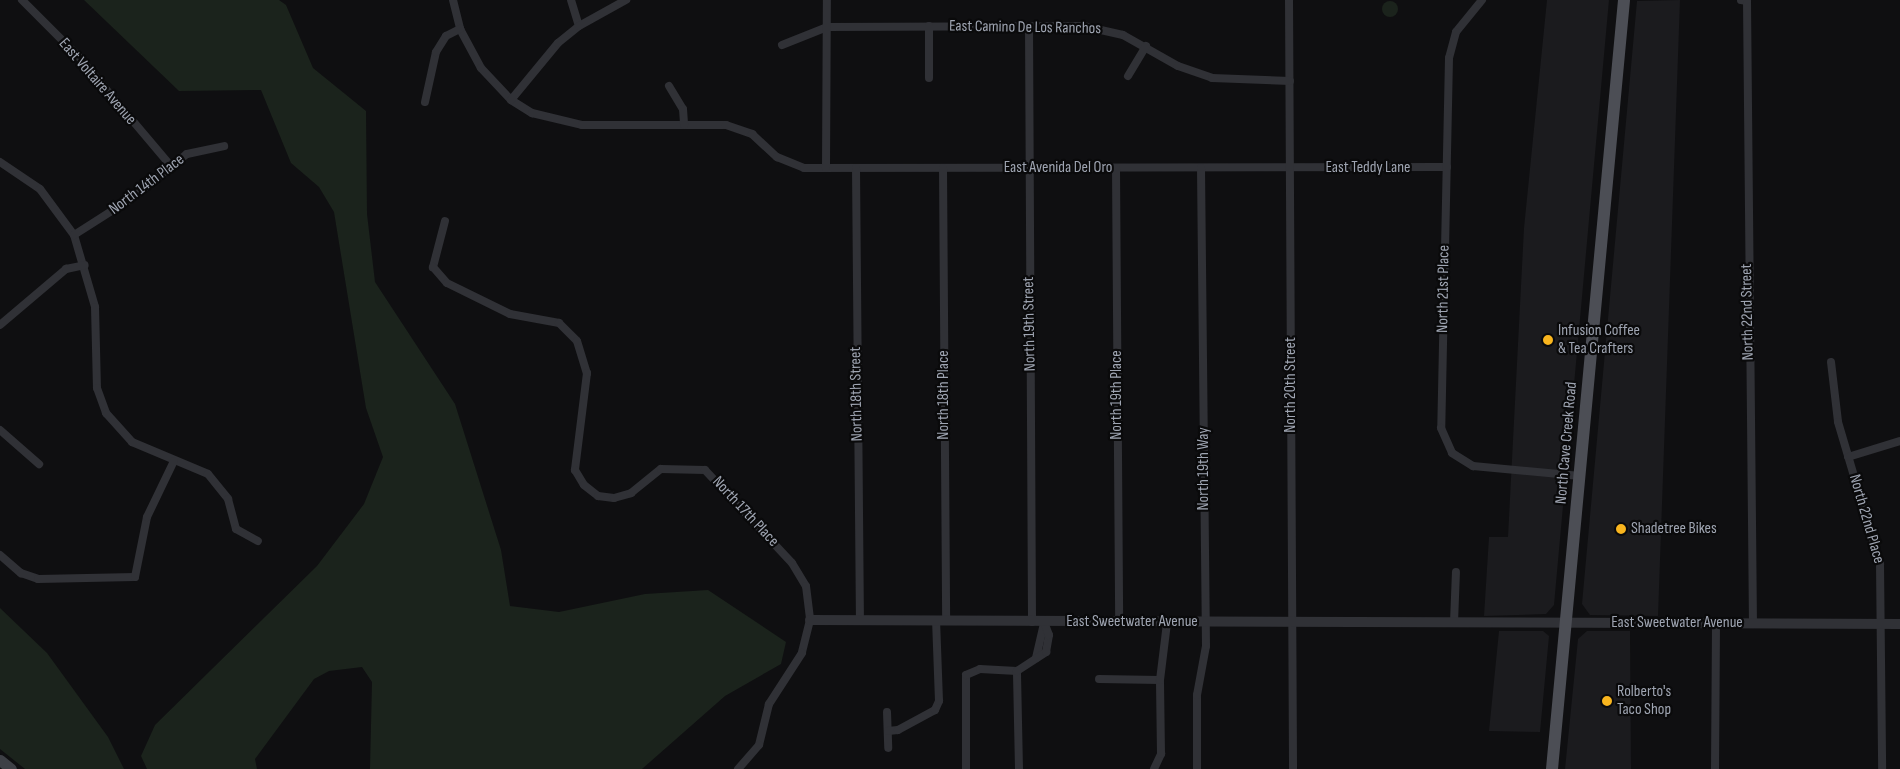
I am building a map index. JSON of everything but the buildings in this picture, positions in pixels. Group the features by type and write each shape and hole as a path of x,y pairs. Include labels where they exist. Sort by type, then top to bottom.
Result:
{"main road":[{"name":"North Cave Creek Road","path":"1552,769 1581,476 1624,0"},
{"path":"0,760 11,769"}],"street":[{"name":"East Voltaire Avenue","path":"22,0 78,56 170,165"},
{"path":"453,0 460,29 481,68 511,100 548,54 579,26 626,0"},
{"path":"571,0 579,26"},
{"path":"826,168 827,0"},
{"name":"North 20th Street","path":"1289,0 1293,769"},
{"name":"North 21st Place","path":"1482,0 1464,20 1451,50 1441,415 1444,441 1462,462 1473,466 1581,476"},
{"name":"North 22nd Street","path":"1744,1 1753,623"},
{"path":"929,26 929,78"},
{"name":"East Camino De Los Ranchos","path":"782,45 827,27 1029,26 1105,29 1146,46 1178,66 1212,78 1290,81"},
{"name":"North 19th Street","path":"1029,26 1032,622"},
{"path":"425,102 436,52 446,36 460,29"},
{"path":"1128,76 1146,46"},
{"path":"669,86 683,109 684,125"},
{"name":"East Avenida Del Oro","path":"511,100 563,123 684,125 740,129 788,164 826,168 1290,168"},
{"name":"North 14th Place","path":"74,235 132,198 170,165 205,146 224,146"},
{"path":"1,166 40,189 74,235 85,264 95,308 100,402 128,438 174,461 208,474 228,499 236,529 258,540"},
{"name":"East Teddy Lane","path":"1290,168 1447,167"},
{"name":"North 18th Street","path":"856,168 860,621"},
{"name":"North 18th Place","path":"888,731 898,730 935,710 939,701 941,621 942,168"},
{"name":"North 19th Place","path":"1116,168 1119,622"},
{"name":"North 19th Way","path":"1197,769 1196,695 1204,664 1206,623 1201,168"},
{"name":"North 17th Place","path":"445,221 433,267 447,283 510,314 559,324 577,341 587,373 575,470 584,486 598,496 614,498 631,493 661,469 705,470 719,480 792,563 806,586 810,620 802,653 769,704 758,745 738,769"},
{"path":"0,325 66,269 85,264"},
{"name":"North 22nd Place","path":"1831,362 1838,422 1878,553 1882,624 1882,769"},
{"path":"0,430 39,464"},
{"path":"1848,457 1900,441"},
{"path":"0,555 21,573 38,579 135,578 147,518 174,461"},
{"path":"1454,623 1456,572"},
{"name":"East Sweetwater Avenue","path":"810,620 1167,623 1900,624"},
{"path":"966,769 966,675 980,669 1018,671 1036,658 1048,646 1044,622"},
{"path":"1154,769 1161,754 1160,680 1167,623"},
{"path":"1715,769 1716,623"},
{"path":"1018,671 1020,769"},
{"path":"1099,679 1160,680"},
{"path":"887,712 888,748"}],"shaded area":[{"path":"84,0 279,0 286,5 313,68 366,111 367,214 375,282 455,404 501,550 510,606 559,612 645,594 708,590 786,642 781,664 725,696 642,769 370,769 372,682 362,667 329,671 314,679 255,759 257,769 147,769 141,756 155,725 317,566 364,504 383,457 366,408 334,212 319,187 291,163 261,90 179,91"},
{"path":"1547,0 1609,0 1554,605 1546,614 1484,616 1489,537 1508,537 1524,228"},
{"path":"1680,0 1658,616 1590,615 1582,604 1637,1"},
{"path":"1387,1 1393,1 1398,6 1396,15 1387,17 1382,12 1382,6"},
{"path":"0,608 47,653 108,737 124,769 25,769 0,749"},
{"path":"1499,631 1543,631 1549,636 1540,732 1489,731"},
{"path":"1587,631 1630,631 1631,769 1565,769 1578,639"}],"place":[{"name":"Infusion Coffee & Tea Crafters","path":"1548,340"},
{"name":"Shadetree Bikes","path":"1621,529"},
{"name":"Rolberto's Taco Shop","path":"1607,701"}]}
